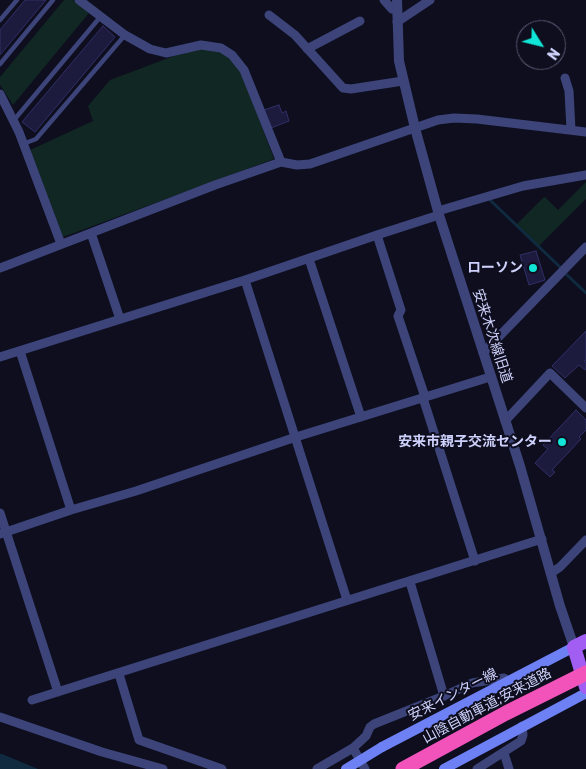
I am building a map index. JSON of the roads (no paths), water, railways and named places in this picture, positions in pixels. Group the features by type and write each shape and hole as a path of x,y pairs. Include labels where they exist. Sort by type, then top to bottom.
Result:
{"highway":[{"name":"山陰自動車道;安来道路","path":"403,769 506,712 586,672"},
{"name":"山陰自動車道;安来道路","path":"415,769 586,679"}],"main road":[{"name":"安来インター線","path":"346,769 382,747 580,644"},
{"path":"580,644 586,687"},
{"path":"444,769 586,692"}],"street":[{"path":"79,0 125,35 150,49 166,53 201,45 221,48 232,55 244,70 281,162"},
{"path":"384,0 392,10 397,5"},
{"path":"397,22 430,0"},
{"name":"安来木次線旧道","path":"397,5 399,62 439,213 542,539 551,573 580,644"},
{"path":"268,15 295,35 343,88 351,90 403,81"},
{"path":"307,49 360,21"},
{"path":"564,78 569,91 571,130"},
{"path":"0,94 14,120 61,244"},
{"path":"0,268 281,162 297,165 310,164 438,120 454,118 484,120 586,132"},
{"path":"0,357 245,280 523,186 586,175"},
{"path":"92,233 120,319"},
{"path":"377,235 401,310 398,316 475,560"},
{"path":"483,353 586,247"},
{"path":"309,258 361,418"},
{"path":"245,280 347,600"},
{"path":"20,351 71,510"},
{"path":"505,421 550,374 586,408"},
{"path":"3,533 490,376"},
{"path":"0,513 3,533 58,692"},
{"path":"32,700 542,539"},
{"path":"551,573 560,567 586,540"},
{"path":"410,582 444,696"},
{"path":"119,674 139,740 222,769"},
{"path":"317,769 353,748 366,736 370,727 374,724 472,683 504,678 509,682"},
{"path":"0,717 102,752 163,769"},
{"path":"477,769 521,741 523,735 522,726"},
{"path":"353,748 365,769"},
{"path":"504,753 509,769"}],"lane":[{"path":"0,20 17,0"},
{"path":"0,64 53,0"},
{"path":"14,120 101,16"},
{"path":"23,144 36,139 125,35"}],"water":[{"path":"0,754 2,754 38,769 0,769"}],"waterway":[{"path":"490,200 560,267"},
{"path":"567,275 586,293"}],"place":[{"name":"ローソン","path":"533,268"},
{"name":"安来市親子交流センター","path":"562,442"}]}
